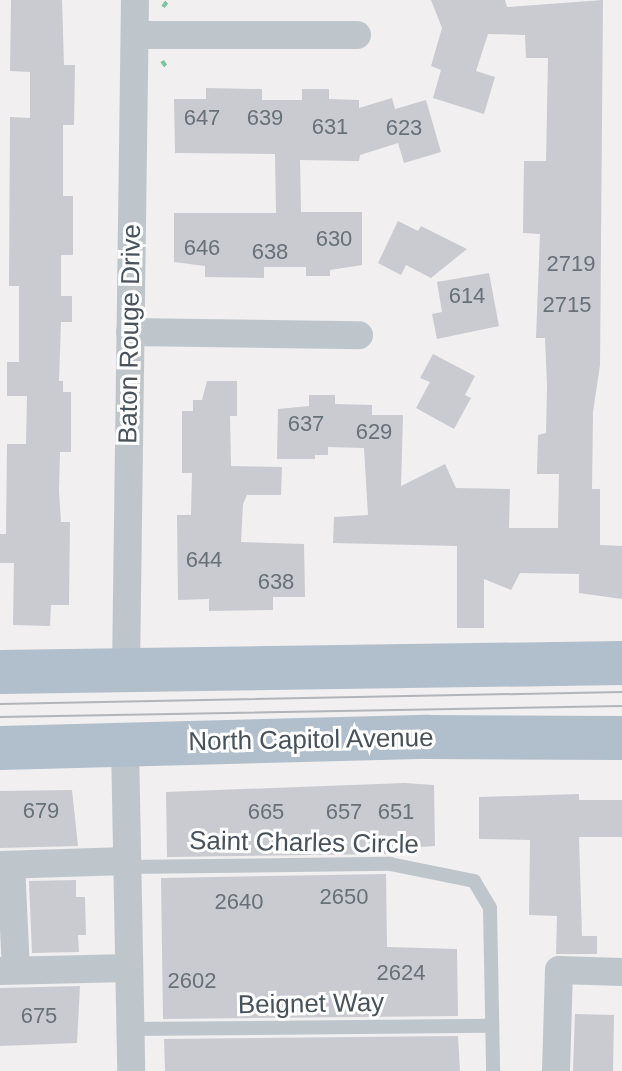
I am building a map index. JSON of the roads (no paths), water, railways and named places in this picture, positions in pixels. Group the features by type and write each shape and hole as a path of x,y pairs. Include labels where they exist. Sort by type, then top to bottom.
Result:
{"main road":[{"path":"0,672 622,663"},
{"name":"North Capitol Avenue","path":"0,748 622,738"}],"street":[{"name":"Baton Rouge Drive","path":"126,669 135,0"},
{"path":"135,35 357,35"},
{"path":"130,332 359,335"},
{"path":"125,745 131,1071"},
{"path":"127,864 6,865 8,971 129,968"},
{"path":"556,1071 559,970 622,972"}],"lane":[{"name":"Saint Charles Circle","path":"127,864 390,864 459,874 474,881 490,908 493,1071"},
{"name":"Beignet Way","path":"130,1029 492,1026"}],"tram line":[{"path":"0,704 622,692"},
{"path":"0,717 622,706"}]}
